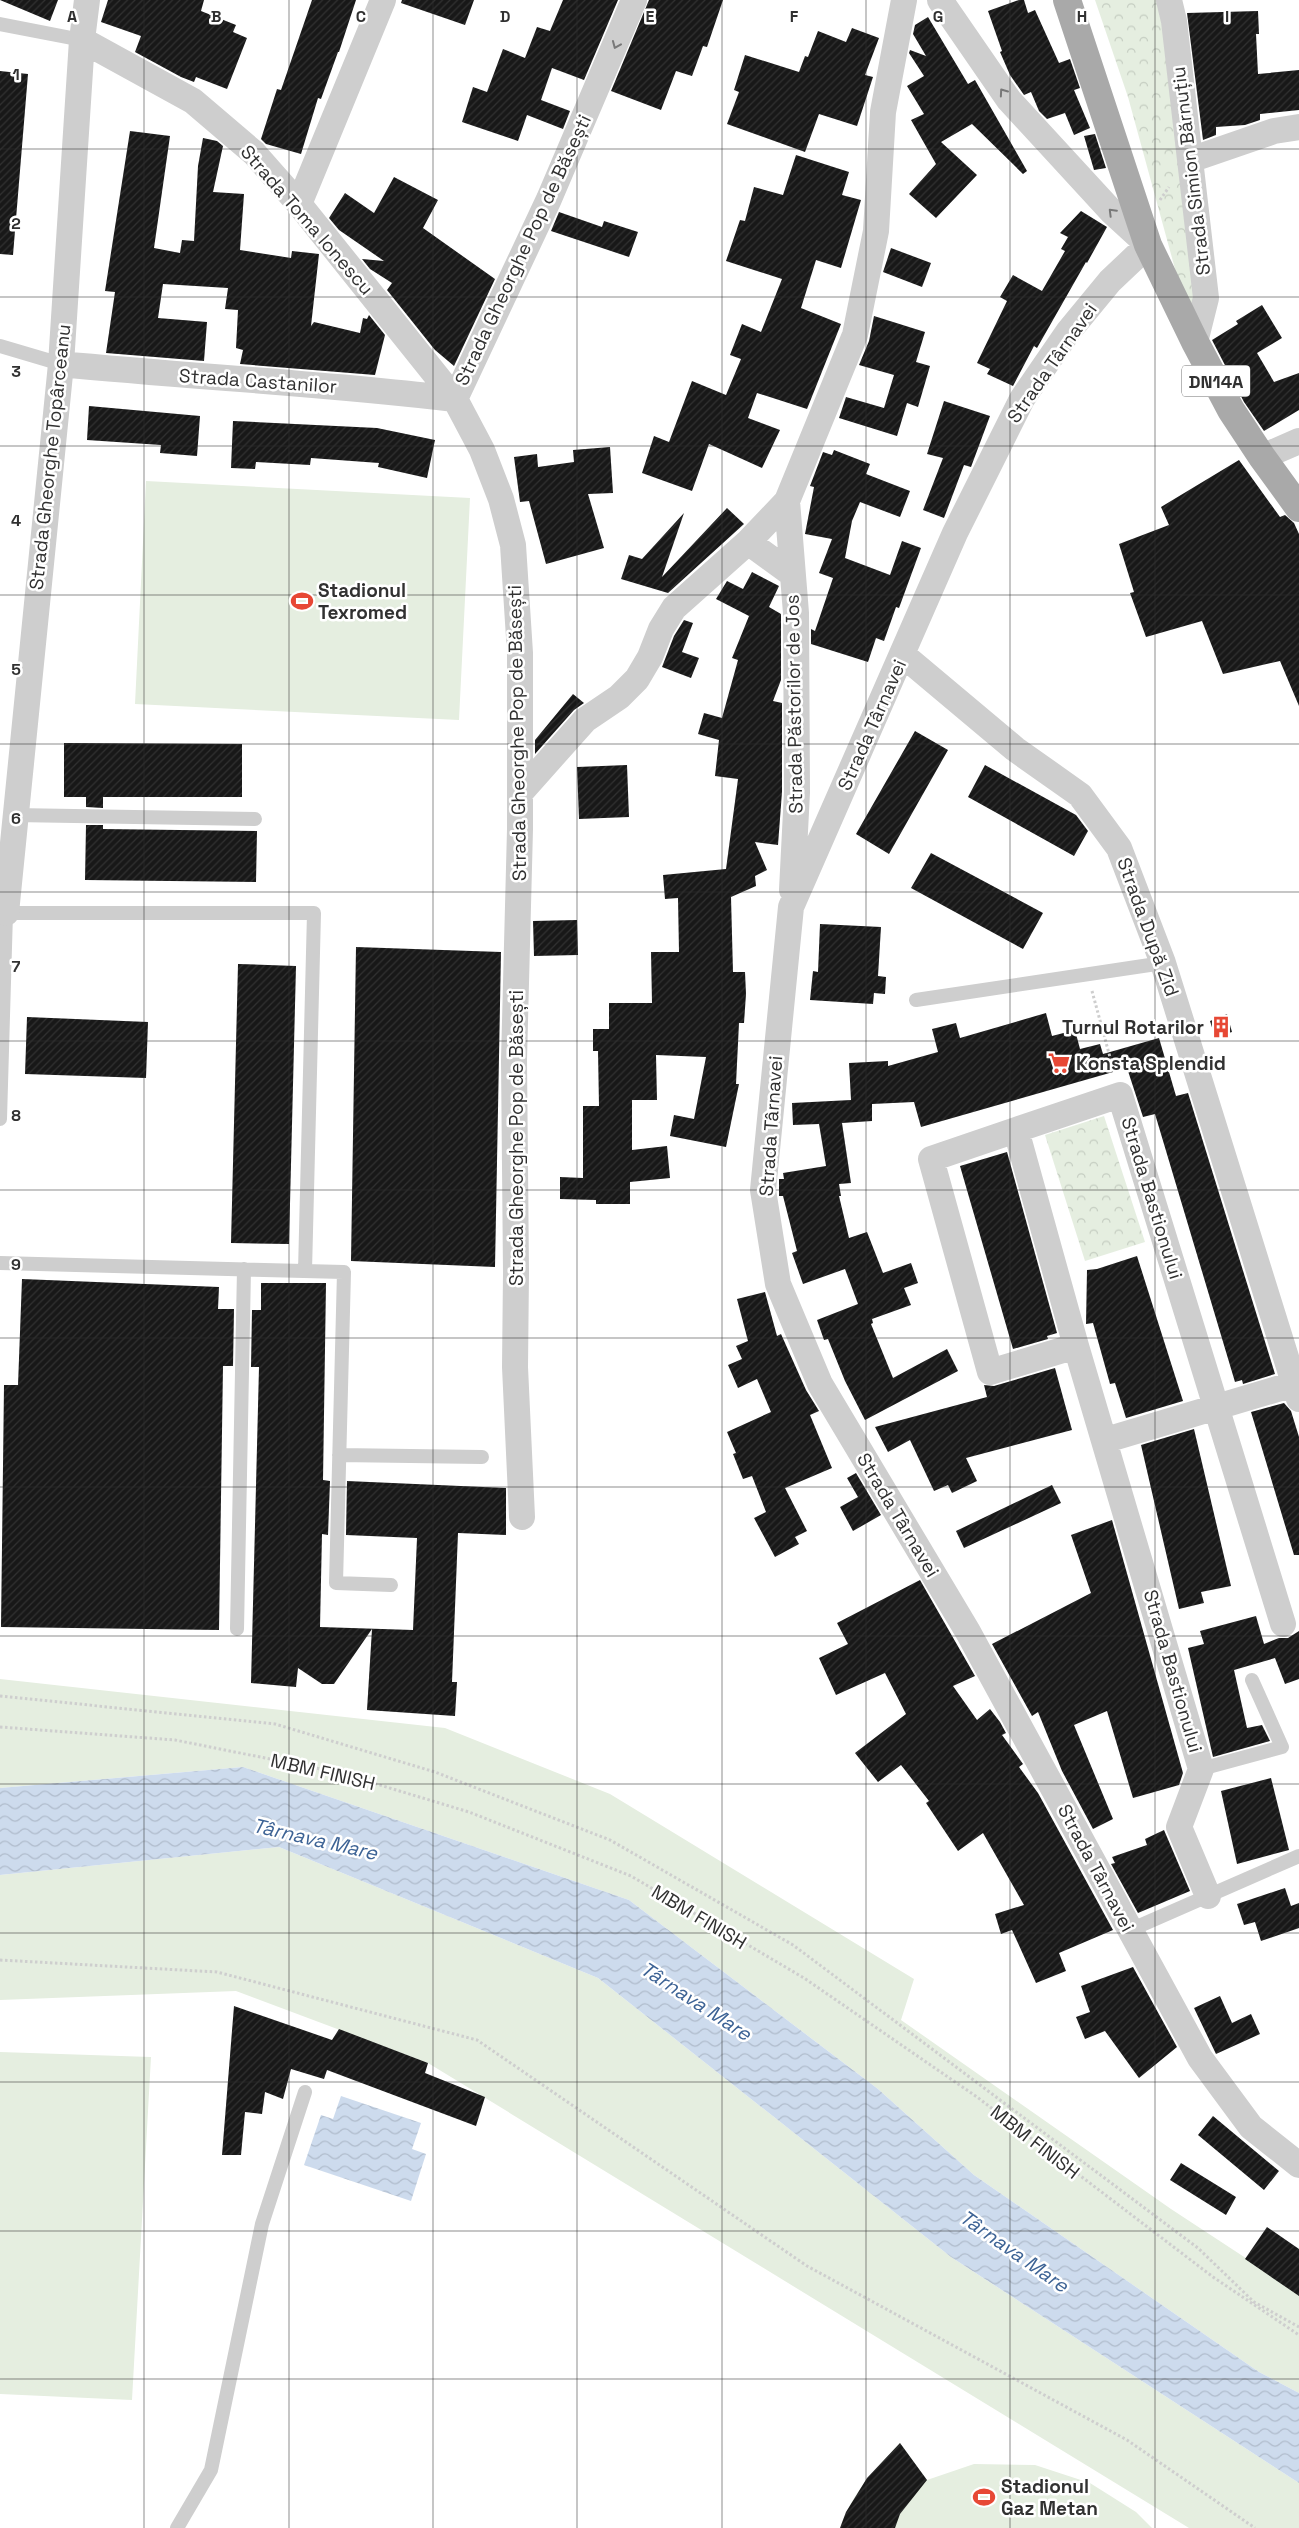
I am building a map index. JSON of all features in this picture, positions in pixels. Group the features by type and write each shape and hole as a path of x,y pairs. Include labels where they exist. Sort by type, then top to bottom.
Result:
{"main road":[{"name":"DN14A","path":"1067,0 1144,235 1195,342 1231,410 1299,508"}],"street":[{"name":"Strada Gheorghe Topârceanu","path":"3,913 61,364 82,40 87,0"},
{"path":"298,204 383,0"},
{"name":"Strada Gheorghe Pop de Băsești","path":"522,1517 515,1367 514,1060 520,793 520,653 513,545 501,499 482,450 455,400 549,199 634,0"},
{"name":"Strada Păstorilor de Jos","path":"520,793 585,720 619,697 637,679 650,657 661,629 674,608 748,542 787,501 855,335 876,231 883,112 904,0"},
{"path":"940,0 1009,100 1112,212 1144,235"},
{"name":"Strada Simion Bărnuțiu","path":"1169,0 1206,298 1195,342"},
{"name":"Strada Toma Ionescu","path":"82,40 193,101 254,154 298,204 455,400"},
{"path":"1190,160 1274,131 1299,127"},
{"name":"Strada Târnavei","path":"1144,235 1080,318 1022,398 956,533 791,907 763,1190 778,1284 820,1384 968,1632 1200,2058 1251,2127 1299,2165"},
{"name":"Strada Castanilor","path":"61,364 377,390 455,400"},
{"path":"1262,457 1299,441"},
{"name":"Strada Păstorilor de Jos","path":"787,501 796,614 797,792 791,907"},
{"path":"748,542 792,574"},
{"name":"Strada După Zid","path":"903,654 1015,749 1080,796 1119,848 1163,963 1297,1391"},
{"name":"Strada Bastionului","path":"1076,1346 990,1372 930,1159 1120,1094 1283,1624"},
{"name":"Strada Bastionului","path":"1016,1130 1076,1346 1106,1440 1201,1769 1179,1827 1208,1896"},
{"path":"1106,1440 1217,1407 1297,1391"}],"lane":[{"path":"0,24 82,40"},
{"path":"0,346 61,364"},
{"path":"14,815 255,819"},
{"path":"0,1119 3,913 314,913 305,1271"},
{"path":"916,1000 1163,963"},
{"path":"0,1263 344,1272 336,1583 391,1585"},
{"path":"237,1629 244,1269"},
{"path":"339,1455 482,1457"},
{"path":"1201,1769 1282,1747 1252,1680"},
{"path":"1130,1930 1299,1856"},
{"path":"177,2528 211,2470 262,2224 305,2092"}],"path":[{"path":"1144,235 1190,160"},
{"path":"1087,974 1120,1094"},
{"path":"0,1696 275,1724 434,1772 610,1840 793,1945 1198,2248 1254,2302 1299,2327"},
{"name":"MBM FINISH","path":"0,1727 175,1740 340,1773 469,1812 631,1876 804,1978 968,2091 1213,2277 1299,2336"},
{"path":"0,1960 216,1972 477,2040 807,2266 1127,2440 1255,2528"}],"green space":[{"path":"1095,0 1169,0 1206,298 1195,342 1128,97"},
{"name":"Stadionul Texromed","path":"146,481 470,498 459,720 135,704"},
{"path":"1104,1116 1145,1242 1085,1261 1045,1135"},
{"path":"0,1679 445,1728 610,1794 914,1979 901,2020 1171,2209 1299,2293 1299,2393 1259,2372 974,2175 878,2089 629,1900 243,1767 0,1788"},
{"path":"279,1847 598,1978 951,2257 1299,2483 1299,2528 1189,2528 428,2063 236,1991 0,2000 0,1875"},
{"path":"0,2052 151,2057 132,2400 0,2394"},
{"name":"Stadionul Gaz Metan","path":"900,2443 927,2480 974,2464 1035,2465 1090,2483 1136,2512 1152,2528 840,2528 858,2493 873,2472"}],"water":[{"name":"Târnava Mare","path":"243,1767 629,1900 878,2089 974,2175 1259,2372 1299,2393 1299,2483 951,2257 598,1978 279,1847 0,1875 0,1788"},
{"path":"341,2096 421,2123 412,2149 426,2154 411,2201 304,2165 321,2115 333,2119"}],"building":[{"path":"0,0 58,0 50,21"},
{"path":"108,0 204,0 201,11 236,25 233,32 247,38 227,89 196,77 194,82 181,77 135,52 141,36 101,22"},
{"path":"312,0 356,0 321,99 318,98 301,154 266,144 261,139 277,89 281,90"},
{"path":"402,0 474,0 465,25 401,3"},
{"path":"563,0 618,0 584,80 552,68 541,100 570,111 563,129 527,115 518,141 462,122 473,87 487,92 503,49 525,58 537,27 550,31"},
{"path":"649,0 723,0 707,47 703,46 692,76 676,71 661,110 611,91"},
{"path":"1024,0 1028,13 1035,10 1059,63 1070,59 1080,88 1074,90 1090,128 1074,135 1065,113 1047,119 1039,111 1031,92 1024,95 1010,75 1000,52 1002,51 988,11"},
{"path":"1258,11 1259,34 1256,34 1258,74 1299,70 1299,110 1260,114 1260,120 1245,125 1216,127 1216,135 1203,140 1187,13"},
{"path":"928,17 968,84 975,80 1027,171 1023,174 972,124 941,142 977,175 936,218 909,194 936,164 911,120 924,114 907,86 924,76 909,53 910,50 926,56 913,34 915,25"},
{"path":"852,28 879,38 865,75 873,77 857,126 819,114 805,152 727,124 739,92 734,90 745,55 799,72 805,56 808,57 818,31 846,42"},
{"path":"0,71 28,74 13,255 0,254"},
{"path":"130,131 170,136 154,248 180,253 182,240 194,241 198,166 203,138 217,141 223,146 213,192 244,194 240,250 291,258 292,251 319,254 311,326 314,322 360,333 363,318 367,319 369,315 385,335 375,375 240,364 243,350 236,348 238,310 225,309 228,288 163,284 158,318 207,322 204,361 106,353 115,292 105,291"},
{"path":"1095,134 1106,168 1094,170 1084,136"},
{"path":"796,155 849,172 842,195 861,200 841,268 816,260 801,308 841,324 807,409 757,393 748,418 780,430 762,468 709,444 692,491 642,473 654,436 669,442 692,381 726,395 741,359 730,355 742,324 761,332 782,279 726,261 740,220 745,221 754,187 783,195"},
{"path":"394,177 438,200 423,228 495,279 454,366 435,350 387,290 392,283 370,269 362,259 384,261 339,230 329,218 345,193 374,213"},
{"path":"1081,211 1107,227 1087,263 1037,348 1034,346 1013,386 987,374 990,369 977,363 1007,301 1000,297 1013,275 1042,291 1065,251 1061,249 1068,237 1060,233"},
{"path":"559,212 602,227 604,221 638,232 629,257 551,231"},
{"path":"891,248 931,263 922,287 883,272"},
{"path":"1262,305 1282,338 1257,353 1274,382 1299,373 1299,410 1264,431 1244,402 1212,340 1238,324 1236,321"},
{"path":"874,316 925,332 916,362 930,366 918,407 907,403 897,436 839,418 846,397 884,408 894,375 859,365 869,341"},
{"path":"944,401 990,416 971,467 964,465 944,518 923,510 943,458 927,454"},
{"path":"89,406 200,416 197,456 160,453 161,445 87,440"},
{"path":"233,421 377,428 435,440 427,478 378,467 379,463 311,458 310,465 256,462 255,469 231,468"},
{"path":"610,447 613,493 588,494 604,548 546,564 529,501 520,502 514,457 537,454 538,467 574,462 573,450"},
{"path":"834,450 870,464 866,474 910,491 900,517 860,502 852,521 845,558 890,575 902,541 921,548 899,608 896,607 884,641 876,638 868,662 811,644 811,629 815,631 833,578 819,573 832,539 805,534 814,487 810,486 823,452 832,455"},
{"path":"1239,460 1280,517 1285,515 1294,523 1299,534 1299,706 1280,661 1223,674 1202,621 1146,637 1130,593 1134,592 1119,544 1169,525 1161,507"},
{"path":"727,508 744,524 668,593 621,579 629,555 642,559 684,513 662,577"},
{"path":"752,572 779,586 769,607 781,614 781,680 773,701 782,703 782,792 778,845 755,842 767,870 755,876 756,886 731,897 733,972 745,972 746,994 744,1023 739,1023 736,1084 739,1084 726,1147 670,1136 674,1115 694,1119 706,1057 656,1055 657,1100 632,1100 632,1150 667,1146 670,1178 630,1182 630,1204 596,1204 596,1200 560,1199 560,1177 583,1178 583,1106 599,1106 598,1051 593,1051 593,1029 609,1029 609,1003 652,1003 651,952 679,952 678,898 665,899 663,875 726,869 738,779 715,776 719,740 698,734 704,713 722,718 738,660 732,658 749,616 716,599 727,581 743,589"},
{"path":"684,620 693,623 682,652 699,658 691,678 662,667 674,636"},
{"path":"573,694 584,703 574,710 535,754 535,740"},
{"path":"915,731 948,750 889,854 856,834"},
{"path":"64,743 242,744 242,797 103,797 103,808 86,807 86,797 64,797"},
{"path":"627,765 629,817 579,819 577,767"},
{"path":"985,765 1076,815 1088,831 1074,856 968,797"},
{"path":"86,825 103,825 103,829 257,831 256,882 85,880"},
{"path":"931,853 1043,913 1023,949 911,888"},
{"path":"577,920 578,955 534,956 533,921"},
{"path":"820,924 881,927 878,976 886,977 885,994 874,993 873,1004 810,1000 813,971 818,972"},
{"path":"356,947 501,952 495,1267 351,1261"},
{"path":"238,964 296,966 289,1244 231,1243"},
{"path":"1046,1013 1052,1036 1075,1030 1080,1049 1100,1044 1103,1054 1159,1038 1176,1096 1188,1093 1275,1374 1243,1384 1242,1380 1235,1382 1155,1114 1143,1117 1127,1068 921,1127 914,1102 872,1104 872,1121 842,1123 851,1183 839,1184 841,1196 839,1196 849,1238 867,1232 883,1273 911,1263 918,1283 904,1288 911,1305 872,1319 873,1323 871,1324 893,1378 947,1349 958,1371 865,1420 845,1381 828,1339 824,1340 817,1320 858,1304 845,1269 803,1284 792,1253 797,1251 783,1196 779,1196 779,1179 784,1179 783,1173 826,1166 819,1124 793,1125 792,1103 851,1100 849,1063 888,1061 888,1066 938,1052 932,1029 956,1023 960,1038"},
{"name":"Turnul Rotarilor","path":"1227,1014 1232,1032 1215,1037 1210,1021"},
{"path":"27,1017 148,1022 146,1078 25,1074"},
{"path":"1007,1152 1057,1333 1047,1336 1048,1339 1013,1349 960,1166"},
{"path":"1137,1256 1183,1401 1126,1418 1115,1383 1110,1384 1093,1323 1086,1324 1087,1270 1097,1269"},
{"path":"22,1279 219,1287 218,1309 234,1309 233,1366 223,1366 219,1630 1,1627 4,1385 18,1385"},
{"path":"261,1283 326,1283 323,1480 330,1481 328,1535 322,1534 320,1627 413,1630 417,1538 346,1535 347,1481 506,1488 506,1535 458,1533 452,1682 457,1682 455,1716 367,1710 372,1629 334,1684 322,1684 298,1668 296,1687 251,1683 259,1367 251,1367 252,1310 261,1310"},
{"path":"765,1292 777,1336 781,1334 806,1390 819,1411 810,1415 832,1468 785,1488 807,1531 795,1537 799,1544 775,1557 754,1518 766,1512 752,1476 743,1479 733,1454 736,1453 727,1432 771,1412 757,1379 738,1388 728,1365 742,1359 736,1346 748,1341 737,1299"},
{"path":"1055,1368 1072,1430 966,1458 977,1481 952,1493 948,1485 934,1491 910,1440 888,1452 875,1427 987,1397 984,1385 994,1386"},
{"path":"1284,1403 1291,1411 1299,1437 1299,1555 1294,1555 1251,1412"},
{"path":"1194,1429 1231,1586 1201,1592 1204,1603 1179,1609 1141,1445"},
{"path":"856,1473 881,1515 853,1531 840,1507 858,1497 847,1478"},
{"path":"1052,1485 1061,1503 964,1548 956,1531"},
{"path":"1112,1520 1183,1773 1179,1785 1133,1798 1107,1711 1074,1725 1113,1819 1093,1829 1062,1771 1038,1712 1032,1716 992,1644 1091,1593 1071,1535"},
{"path":"920,1580 975,1676 953,1686 977,1720 990,1709 1000,1722 1006,1733 1002,1735 1023,1764 1019,1767 1038,1793 1113,1930 1059,1953 1066,1971 1036,1983 1012,1930 1001,1934 995,1914 1024,1905 983,1833 958,1851 926,1803 929,1801 901,1765 878,1782 855,1753 906,1714 885,1673 836,1695 819,1658 848,1644 837,1623"},
{"path":"1256,1616 1264,1644 1279,1638 1288,1638 1299,1631 1299,1679 1285,1684 1275,1658 1234,1670 1247,1728 1262,1725 1270,1741 1213,1757 1188,1648 1204,1644 1200,1631"},
{"path":"1271,1778 1289,1850 1237,1864 1221,1791"},
{"path":"1164,1830 1190,1891 1138,1913 1111,1864 1115,1863 1112,1857 1147,1845 1145,1839"},
{"path":"1285,1888 1291,1906 1299,1903 1299,1928 1261,1941 1255,1922 1244,1925 1237,1904"},
{"path":"1133,1967 1177,2047 1139,2078 1105,2031 1085,2039 1076,2017 1090,2012 1081,1986"},
{"path":"1220,1996 1232,2023 1251,2014 1260,2034 1216,2054 1194,2008"},
{"path":"234,2006 332,2040 339,2029 428,2063 425,2073 485,2097 476,2126 327,2070 324,2079 291,2069 283,2099 265,2092 262,2114 245,2112 241,2155 222,2155"},
{"path":"1213,2116 1279,2171 1264,2190 1198,2135"},
{"path":"1181,2163 1236,2197 1226,2215 1170,2180"},
{"path":"1267,2227 1299,2249 1299,2296 1245,2259"},
{"path":"900,2443 927,2480 900,2514 895,2528 840,2528 846,2512 867,2478"}],"place":[{"name":"Stadionul Texromed","path":"302,601"},
{"name":"Turnul Rotarilor","path":"1221,1027"},
{"name":"Konsta Splendid","path":"1059,1063"},
{"name":"Stadionul Gaz Metan","path":"984,2497"}]}
